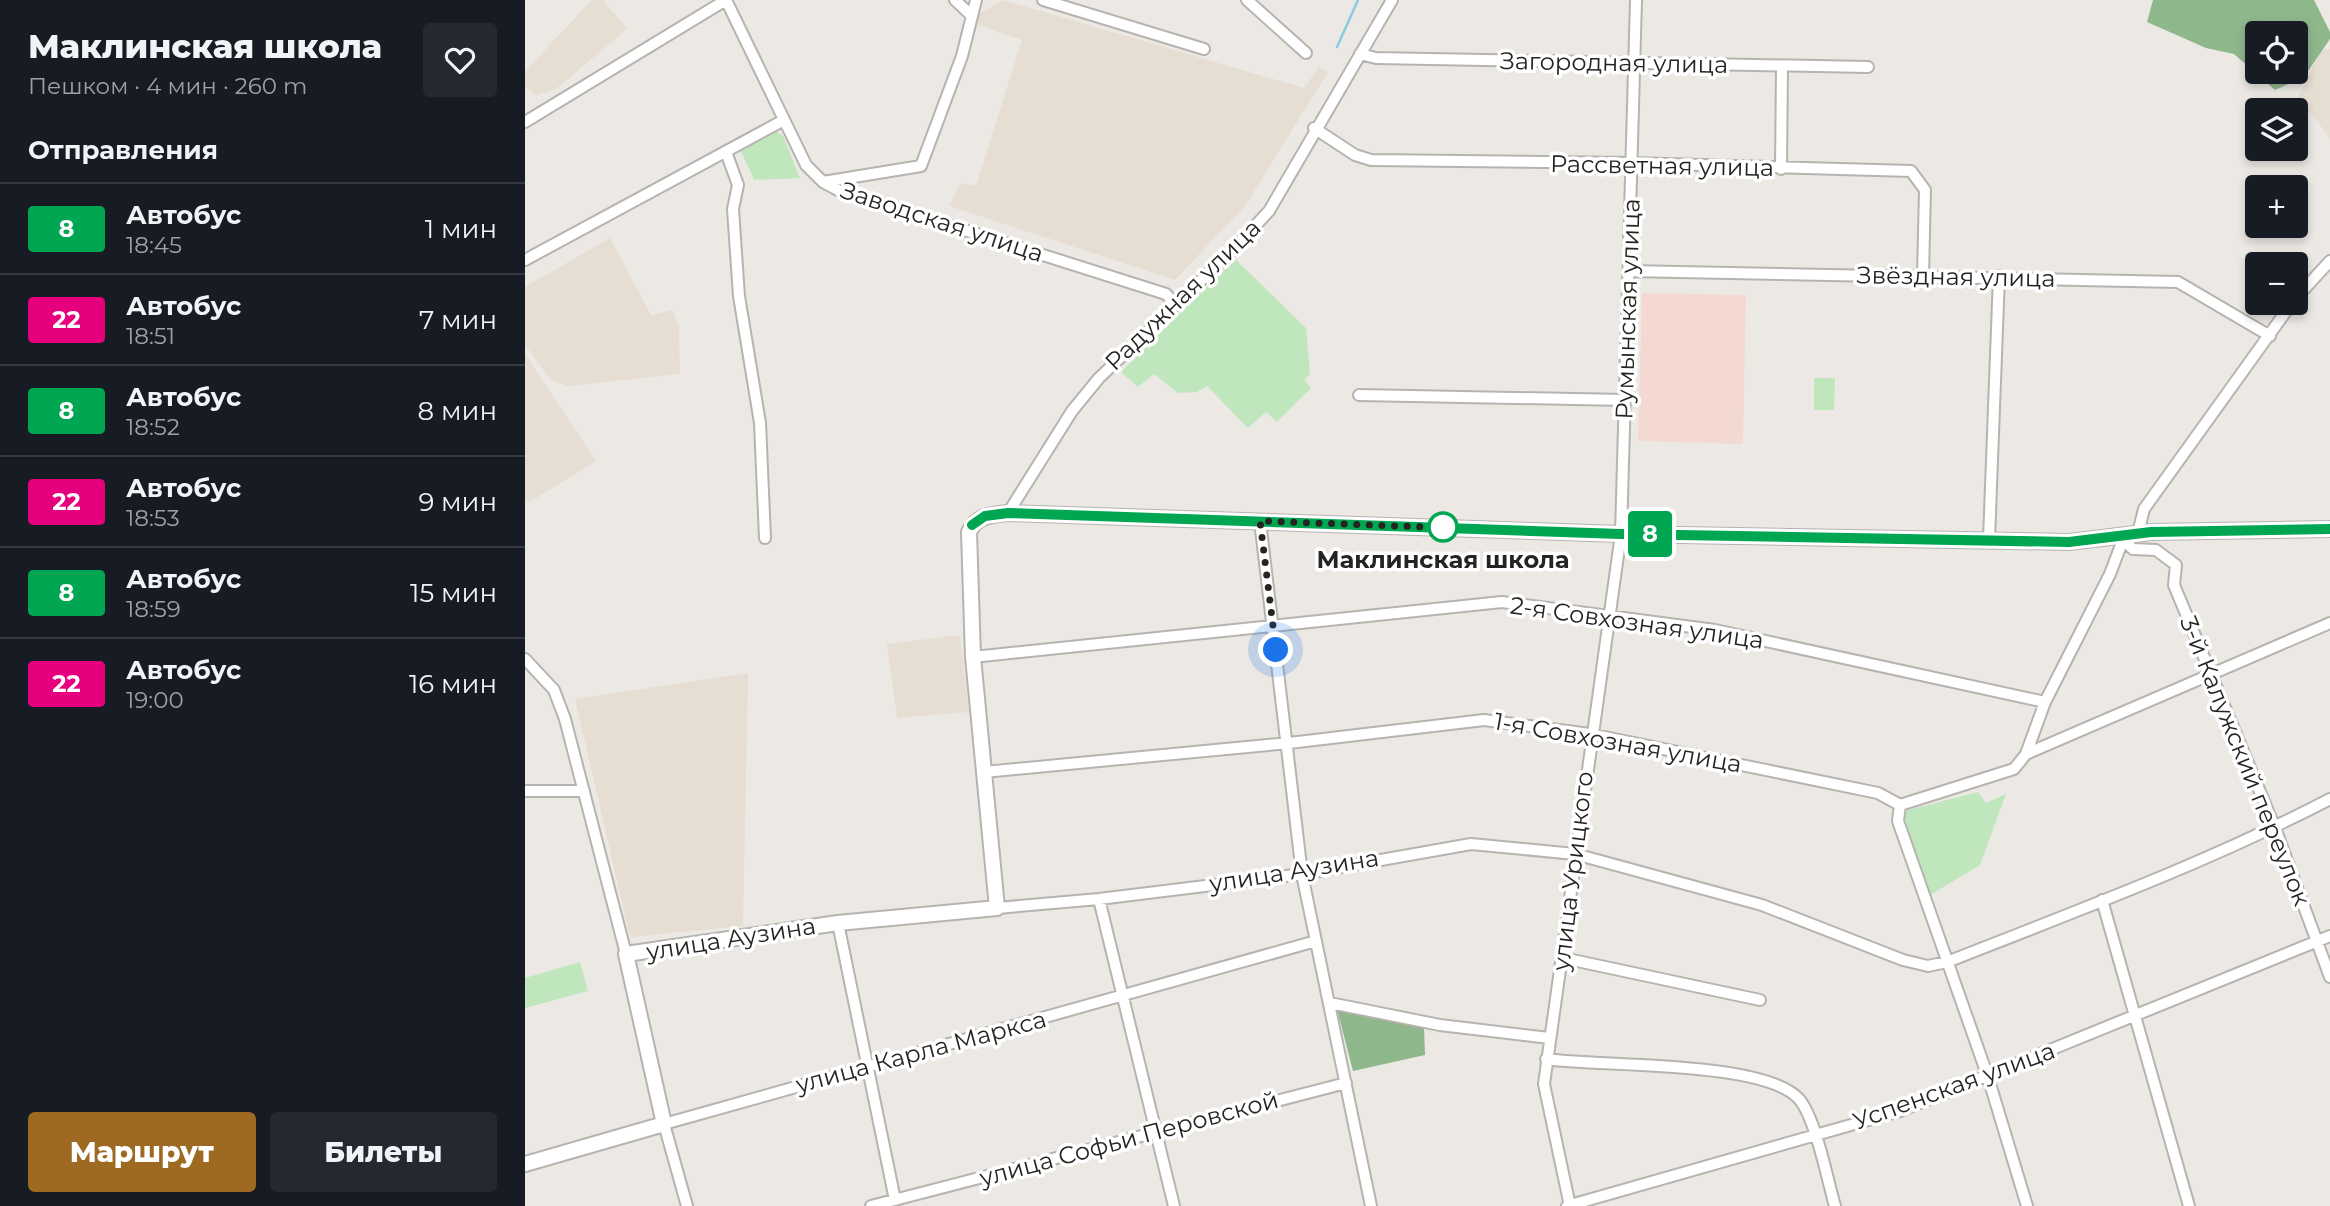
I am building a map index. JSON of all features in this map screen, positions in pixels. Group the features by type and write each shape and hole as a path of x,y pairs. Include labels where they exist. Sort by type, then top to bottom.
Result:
{"main road":[{"path":"997,908 973,657 968,532 972,525 985,516 1008,513 1621,534 2069,542 2138,533 2330,529"},
{"name":"улица Аузина","path":"626,954 838,923 997,908"},
{"path":"626,954 664,1124"},
{"name":"улица Карла Маркса","path":"525,1164 664,1124"}],"street":[{"path":"525,122 726,0"},
{"name":"Заводская улица","path":"726,0 806,165 823,182 1166,294 1175,304"},
{"path":"955,0 971,15"},
{"path":"823,182 921,166 962,56 976,0"},
{"path":"1043,0 1204,49"},
{"path":"1247,0 1306,53"},
{"name":"Радужная улица","path":"1008,513 1072,411 1099,378 1233,250 1269,211 1314,128 1392,0"},
{"name":"Румынская улица","path":"1621,534 1636,0"},
{"name":"Загородная улица","path":"1360,54 1376,58 1868,67"},
{"path":"1781,169 1782,66"},
{"path":"525,260 784,120"},
{"name":"Рассветная улица","path":"1314,128 1355,155 1371,160 1633,163 1910,172 1925,190 1923,275"},
{"path":"726,152 738,185 733,209 739,296 760,423 765,538"},
{"path":"2308,285 2330,261"},
{"name":"Звёздная улица","path":"1628,271 1784,276 1999,276 2178,282 2270,336"},
{"path":"1989,540 1999,276"},
{"path":"2138,533 2144,509 2285,315"},
{"path":"1359,395 1625,400"},
{"path":"1260,521 1289,743 1301,874 1371,1206"},
{"name":"улица Урицкого","path":"1569,1206 1543,1084 1576,869 1575,854 1590,734 1621,534"},
{"path":"2028,1206 1988,1077 1898,821 1900,805 2014,769 2026,754 2045,702 2110,574 2121,545 2119,536"},
{"name":"3-й Калужский переулок","path":"2119,536 2133,549 2156,550 2176,565 2174,585 2214,675 2330,978"},
{"name":"2-я Совхозная улица","path":"973,657 1502,602 1715,630 2045,702"},
{"path":"2026,754 2330,623"},
{"path":"525,659 554,690 585,791 626,954"},
{"name":"1-я Совхозная улица","path":"984,772 1289,743 1484,720 1590,734 1878,793 1900,805"},
{"path":"525,791 564,794 585,791"},
{"path":"1947,962 2274,828 2330,799"},
{"name":"улица Аузина","path":"997,908 1099,899 1301,874 1471,844 1575,854 1762,905 1903,960 1928,966 1947,962"},
{"path":"1099,899 1174,1206"},
{"path":"2102,900 2189,1206"},
{"path":"838,923 895,1200"},
{"name":"Успенская улица","path":"1569,1206 1900,1111 2137,1017 2330,936"},
{"name":"улица Карла Маркса","path":"664,1124 1316,941"},
{"path":"1563,958 1760,1000"},
{"path":"1330,1003 1440,1025 1549,1038"},
{"path":"1546,1059 1648,1063 1770,1081 1799,1099 1815,1135 1835,1206"},
{"name":"улица Софьи Перовской","path":"878,1205 1346,1083"},
{"path":"664,1124 687,1206"}],"shaded area":[{"path":"592,0 603,0 627,29 556,89 536,95 525,87 525,71"},
{"path":"1003,0 1304,88 1319,67 1328,72 1245,206 1175,280 949,206 961,183 976,186 1022,40 975,24 978,15"},
{"path":"2330,49 2330,139 2308,112 2308,98 2298,98 2304,84 2308,84 2308,77 2321,51"},
{"path":"610,238 651,315 673,310 679,328 680,374 568,386 551,380 525,345 525,287"},
{"path":"1642,293 1746,295 1743,444 1638,441"},
{"path":"525,354 596,461 528,503 525,499"},
{"path":"960,635 969,712 897,718 887,644"},
{"path":"748,673 743,926 630,937 575,699"}],"green space":[{"path":"2153,0 2314,0 2330,32 2330,39 2308,71 2308,21 2245,21 2245,64 2234,54 2206,48 2147,22"},
{"path":"2268,84 2288,84 2275,90"},
{"path":"776,131 783,136 800,178 754,180 741,151"},
{"path":"1235,259 1306,328 1310,374 1304,380 1311,388 1277,422 1266,412 1248,428 1207,386 1197,392 1178,393 1154,374 1138,387 1121,372"},
{"path":"1814,378 1835,378 1834,410 1814,410"},
{"path":"1978,792 1986,803 2006,794 1980,865 1930,895 1903,817 1905,811"},
{"path":"580,962 588,991 525,1008 525,978"},
{"path":"1337,1009 1424,1026 1425,1055 1353,1071"}],"waterway":[{"path":"1337,47 1358,0"}],"bus line":[{"name":"8","path":"972,525 985,516 1008,513 1621,534 2069,542 2151,532 2330,529"}],"place":[{"name":"Маклинская школа","path":"1443,527"}],"route":[{"path":"1276,650 1260,521 1453,528 1443,527"}]}
